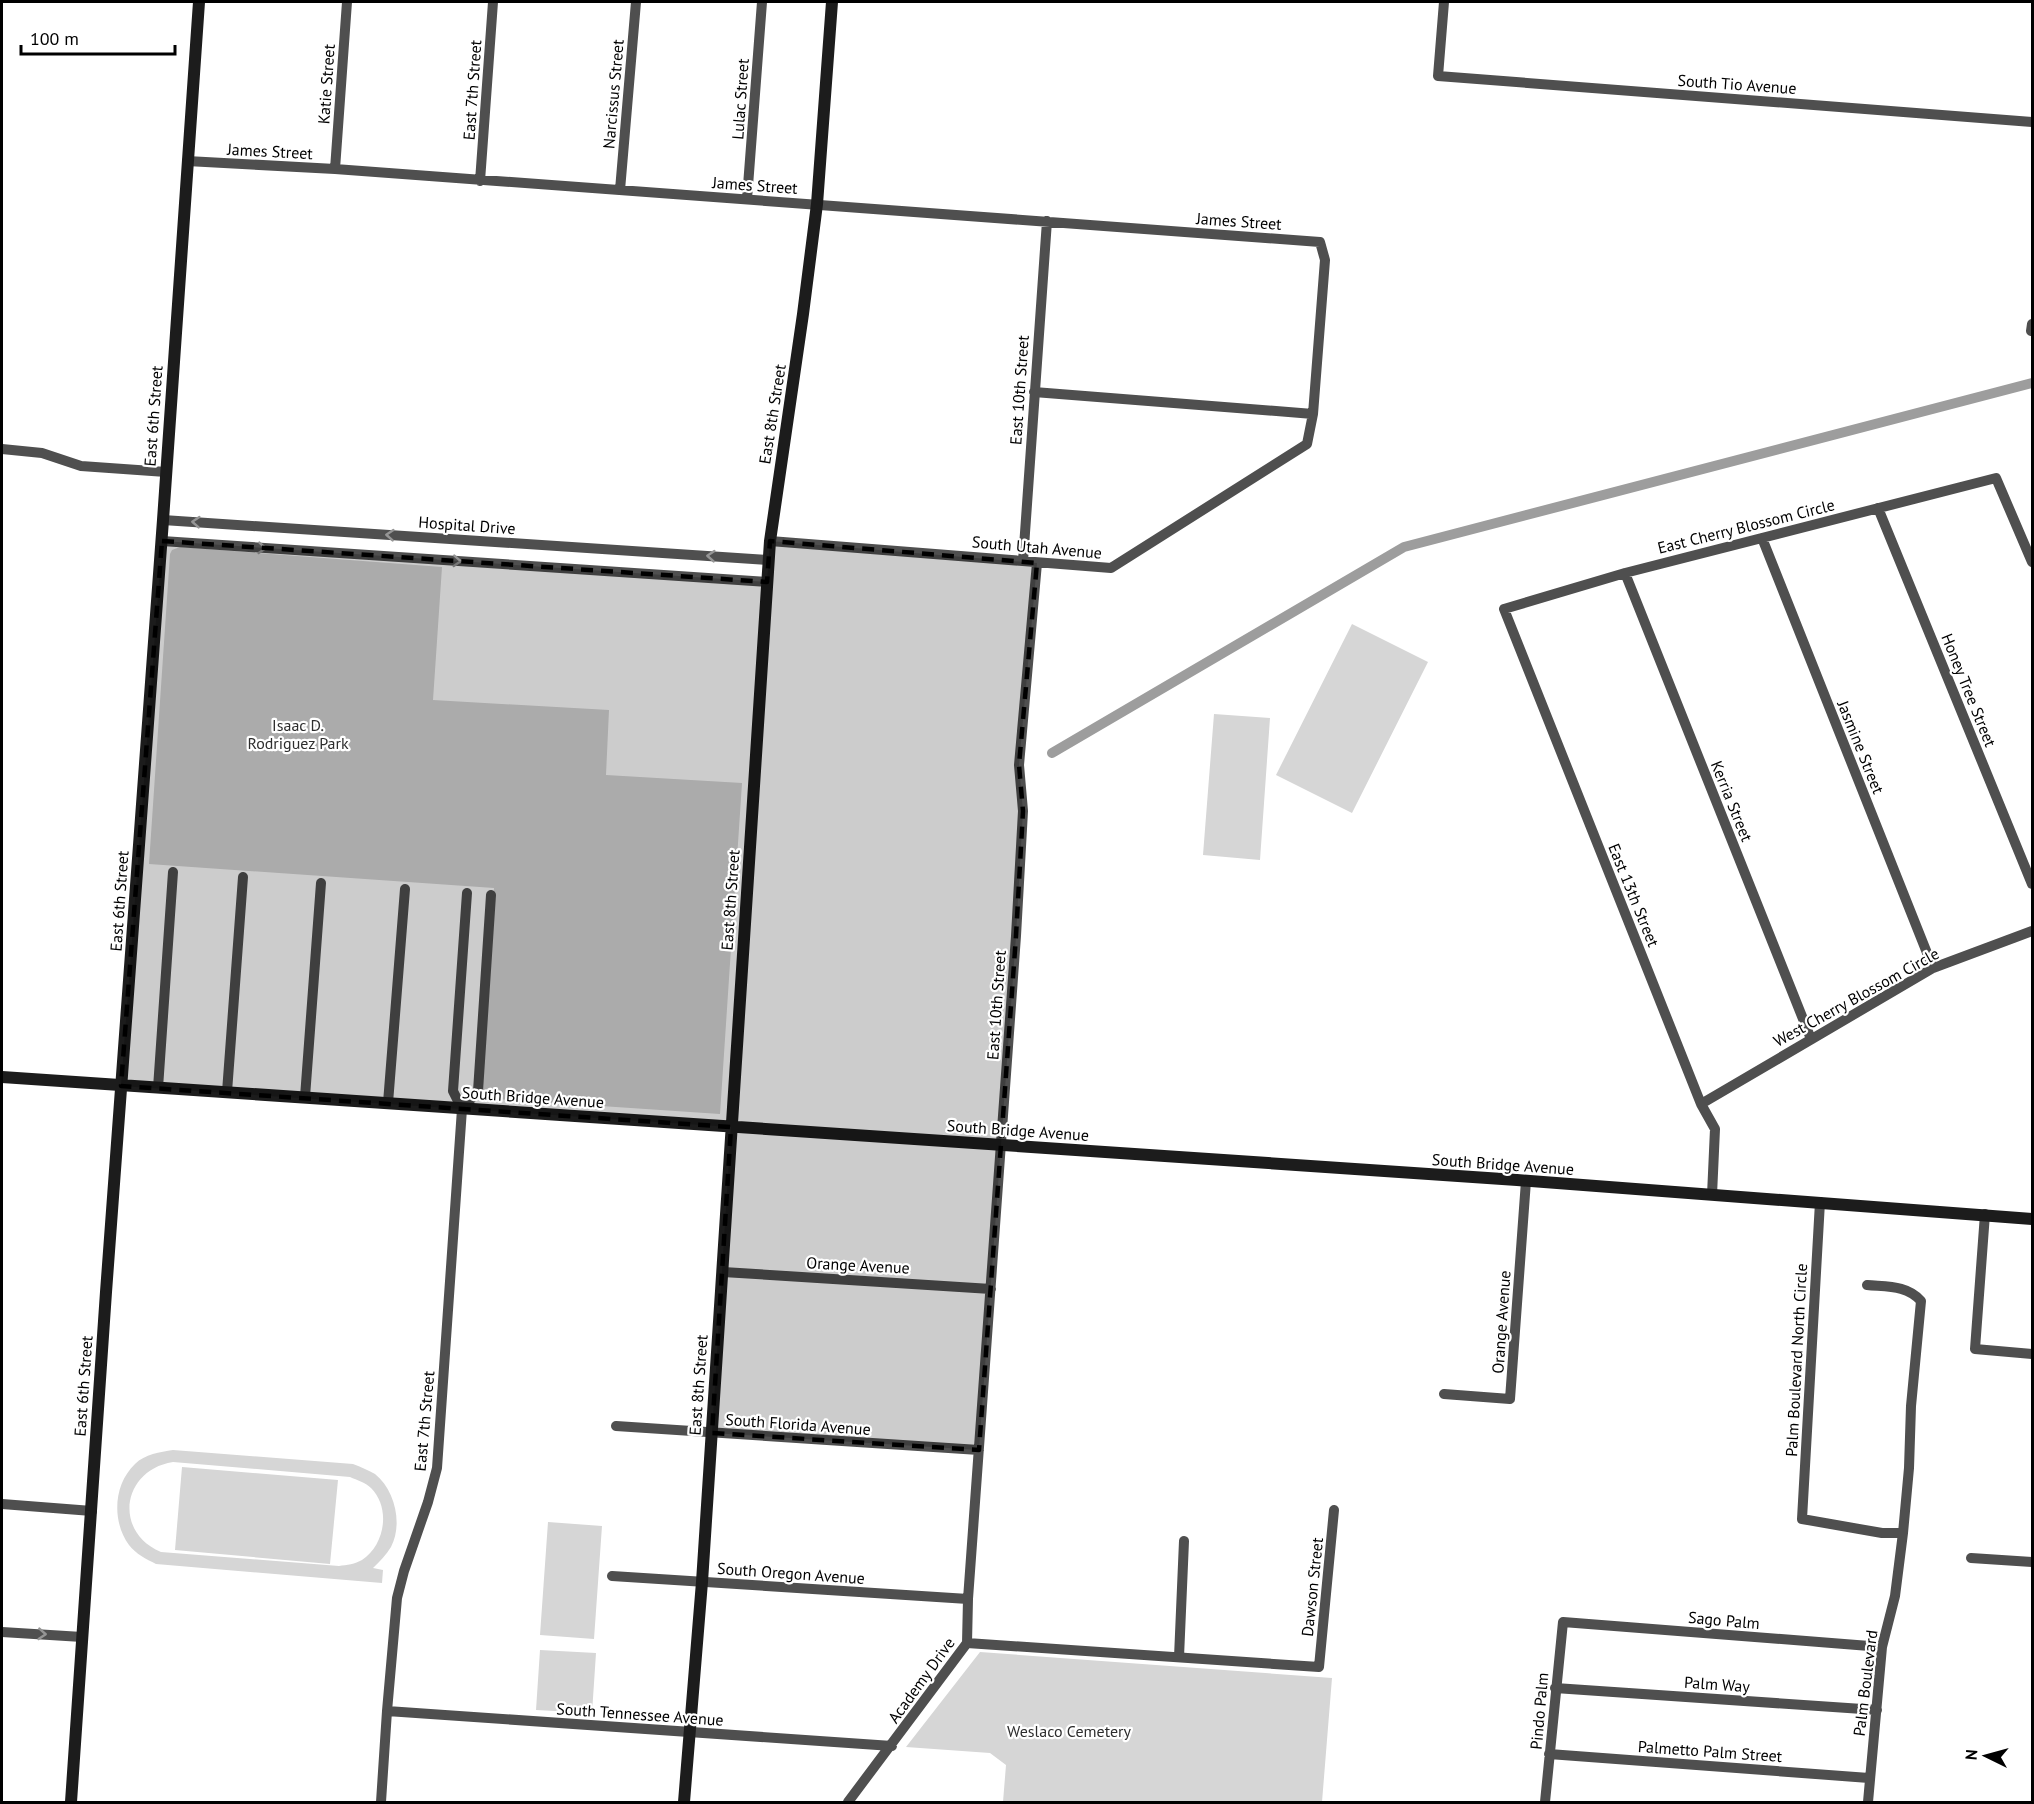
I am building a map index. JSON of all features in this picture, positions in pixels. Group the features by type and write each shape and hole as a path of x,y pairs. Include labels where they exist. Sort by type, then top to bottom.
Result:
{"street":[{"name":"East 6th Street","path":"71,1803 199,2"},
{"name":"Katie Street","path":"335,170 348,2"},
{"name":"East 7th Street","path":"480,181 493,2"},
{"name":"Narcissus Street","path":"620,190 636,2"},
{"name":"Lulac Street","path":"747,199 762,2"},
{"name":"East 8th Street","path":"684,1803 702,1582 770,541 805,304 817,204 832,2"},
{"name":"South Tio Avenue","path":"1444,2 1438,76 2032,122"},
{"name":"James Street","path":"187,161 817,204 1320,242 1325,260 1313,414"},
{"name":"East 10th Street","path":"1023,561 1047,221"},
{"path":"1034,392 1313,414"},
{"name":"South Utah Avenue","path":"770,541 1111,568 1307,444 1313,414"},
{"path":"2,449 42,453 81,466 166,472"},
{"name":"East Cherry Blossom Circle","path":"1504,609 1625,573 1996,478 2032,562"},
{"name":"Honey Tree Street","path":"1878,508 2032,884"},
{"name":"Hospital Drive","path":"163,520 769,560"},
{"name":"Jasmine Street","path":"1762,538 1933,968"},
{"path":"162,541 767,582"},
{"name":"East 10th Street","path":"979,1450 1017,936 1023,811 1019,765 1037,562"},
{"name":"Kerria Street","path":"1625,573 1811,1039"},
{"name":"East 13th Street","path":"1504,609 1701,1104 1714,1129 1712,1195"},
{"path":"158,1088 173,872"},
{"path":"226,1092 243,877"},
{"path":"305,1097 321,883"},
{"path":"388,1103 405,889"},
{"name":"East 7th Street","path":"381,1803 397,1598 437,1468 462,1109 453,1091 468,893"},
{"path":"462,1109 478,1091 491,895"},
{"name":"West Cherry Blossom Circle","path":"1701,1104 1933,968 2032,931"},
{"name":"South Bridge Avenue","path":"2,1077 1001,1144 2032,1219"},
{"name":"Orange Avenue","path":"1444,1394 1510,1399 1526,1181"},
{"name":"Palm Boulevard North Circle","path":"1820,1202 1802,1519 1882,1533 1903,1533"},
{"path":"1985,1214 1975,1349 2032,1354"},
{"name":"Orange Avenue","path":"723,1272 991,1289"},
{"path":"1867,1285 1900,1288 1914,1293 1921,1302 1911,1406 1909,1468 1903,1533"},
{"name":"South Florida Avenue","path":"616,1426 979,1450"},
{"name":"Academy Drive","path":"848,1803 967,1643 979,1450"},
{"path":"2,1504 92,1511"},
{"name":"Dawson Street","path":"1179,1657 1319,1667 1334,1510"},
{"name":"Palm Boulevard","path":"1868,1803 1882,1647 1895,1596 1903,1533"},
{"path":"967,1643 1179,1657 1184,1541"},
{"path":"1971,1558 2032,1562"},
{"name":"South Oregon Avenue","path":"612,1576 968,1599"},
{"name":"Sago Palm","path":"1563,1622 1882,1647"},
{"name":"Pindo Palm","path":"1545,1803 1563,1622"},
{"path":"2,1632 82,1637"},
{"name":"Palm Way","path":"1555,1688 1876,1710"},
{"name":"South Tennessee Avenue","path":"387,1711 892,1746"},
{"name":"Palmetto Palm Street","path":"1550,1754 1869,1778"}],"highlighted area":[{"path":"162,541 767,582 770,541 1037,563 1019,765 1023,811 1016,936 979,1450 712,1433 731,1127 121,1086"}],"green space":[{"name":"Isaac D. Rodriguez Park","path":"180,547 442,567 433,700 609,710 606,775 742,783 720,1114 481,1098 494,888 149,864 170,554 172,550"},
{"path":"1352,624 1428,662 1352,813 1276,775"},
{"path":"1214,714 1270,718 1260,860 1203,855"},
{"path":"173,1450 353,1464 375,1474 388,1489 396,1518 395,1538 391,1547 373,1568 383,1570 382,1583 156,1564 141,1556 129,1545 120,1526 117,1504 122,1482 139,1461 148,1456","holes":["173,1462 350,1477 364,1483 377,1496 381,1506 383,1526 376,1545 370,1553 362,1560 348,1565 161,1552 146,1543 135,1531 130,1517 130,1502 134,1489 143,1477 156,1467"]},
{"path":"182,1467 338,1480 330,1564 175,1550"},
{"path":"548,1522 602,1526 594,1639 540,1635"},
{"path":"540,1650 596,1653 592,1713 536,1710"},
{"name":"Weslaco Cemetery","path":"980,1652 1332,1678 1322,1802 1003,1802 1006,1765 990,1753 906,1747"}],"waterway":[{"path":"1052,753 1404,547 2032,383"}]}
